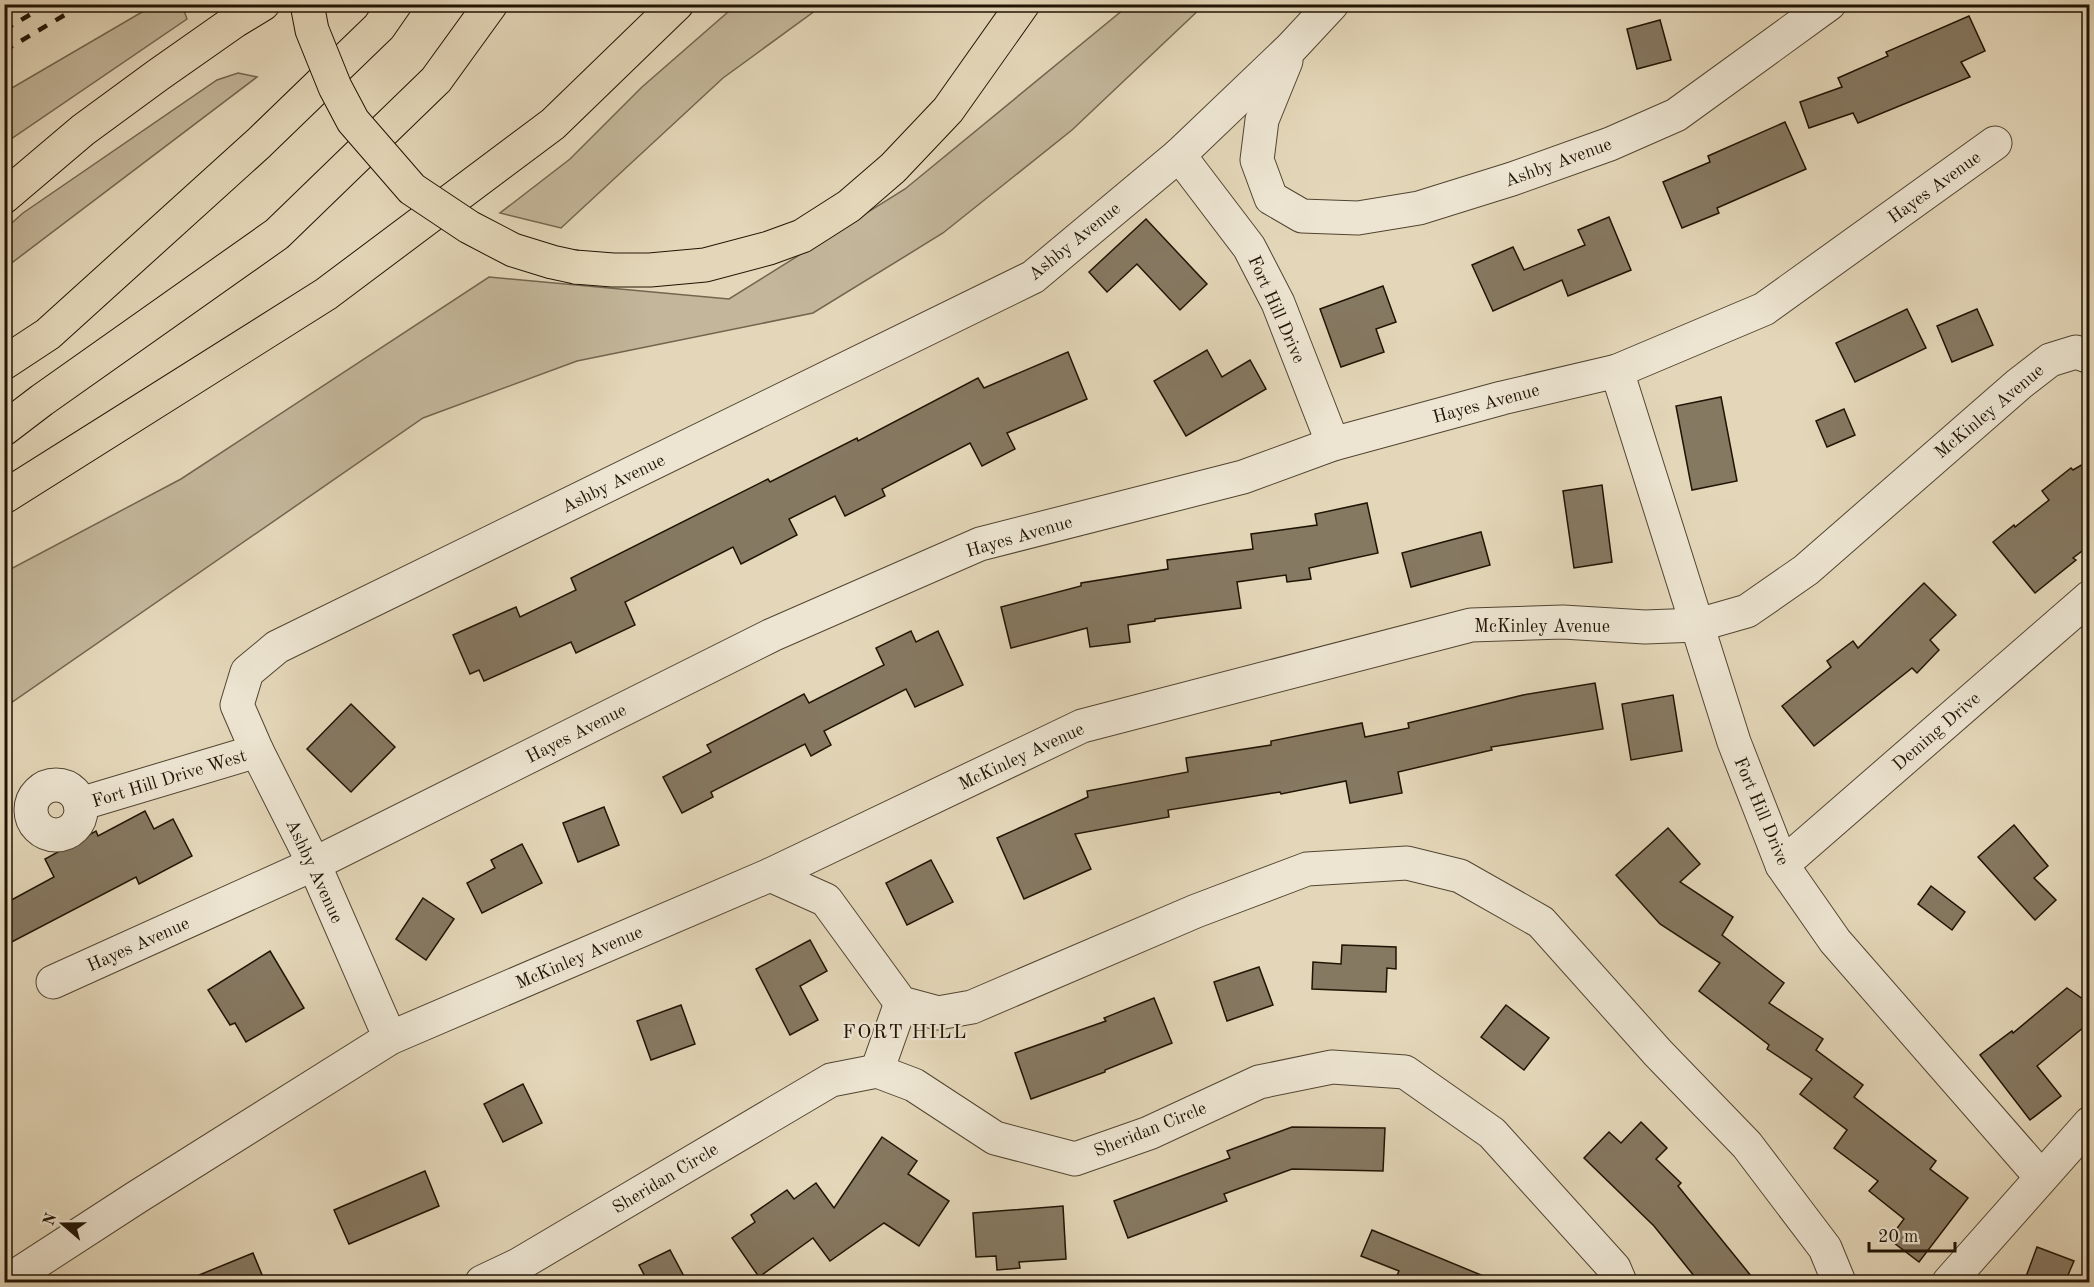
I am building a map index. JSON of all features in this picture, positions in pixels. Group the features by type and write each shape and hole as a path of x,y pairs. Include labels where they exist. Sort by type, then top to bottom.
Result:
{"highway":[{"path":"4,197 82,130 263,4"},
{"path":"307,4 312,30 335,87 352,121 412,189 469,227 513,250 575,267 614,270 651,270 705,265 769,248 802,236 849,206 893,168 948,110 1023,4"},
{"path":"4,429 277,234 436,80 490,4"},
{"path":"4,497 326,294 553,124 677,4"},
{"path":"4,363 48,334 259,143 387,16"}],"street":[{"name":"Ashby Avenue","path":"390,1038 314,864 256,751 237,705 247,672 277,648 1033,277 1179,155 1291,48 1332,4"},
{"name":"Ashby Avenue","path":"1291,48 1262,120 1257,160 1270,198 1302,216 1358,218 1419,208 1512,179 1610,144 1676,115 1829,4"},
{"name":"Hayes Avenue","path":"53,982 314,864 772,635 980,544 1243,477 1334,444 1502,398 1617,371 1764,309 1995,143"},
{"name":"Fort Hill Drive","path":"1179,155 1248,247 1278,303 1334,444"},
{"path":"1248,247 1270,198"},
{"name":"McKinley Avenue","path":"6,1282 390,1038 770,875 1082,726 1471,625 1563,622 1645,627 1698,625 1747,611 1806,570 2010,392 2050,360 2076,352 2090,357"},
{"name":"Fort Hill Drive","path":"1617,371 1734,742 1782,865 1835,941 2041,1177"},
{"name":"Deming Drive","path":"1782,865 2090,597"},
{"name":"Fort Hill Drive West","path":"81,804 256,751"},
{"path":"770,875 826,900 901,1003 938,1013 972,1007 1196,911 1307,869 1407,863 1460,876 1541,922 1658,1053 1747,1144 1825,1248 1839,1282"},
{"path":"877,1071 901,1003"},
{"name":"Sheridan Circle","path":"482,1282 518,1265 831,1080 877,1071 914,1085 995,1138 1075,1159 1149,1133 1259,1082 1332,1068 1405,1072 1492,1133 1614,1268 1620,1282"},
{"path":"1949,1282 2090,1123"}],"shaded area":[{"path":"154,5 182,5 187,19 5,143 5,92"},
{"path":"736,5 823,5 723,78 561,228 500,213 570,159 642,87"},
{"path":"1129,5 1204,5 1072,130 943,233 813,313 577,361 423,418 5,707 5,572 181,479 489,277 729,299 905,189"},
{"path":"238,73 257,77 5,268 5,229 23,213 217,80"}],"building":[{"path":"1969,16 1985,51 1961,62 1970,77 1858,123 1853,113 1809,128 1800,102 1842,87 1838,78 1888,56 1886,52"},
{"path":"1660,20 1671,60 1637,69 1627,29"},
{"path":"1785,122 1806,169 1717,208 1719,213 1682,228 1663,182 1710,162 1708,156"},
{"path":"1609,217 1631,270 1568,296 1562,280 1493,311 1472,265 1513,247 1524,270 1585,245 1578,230"},
{"path":"1146,219 1207,284 1180,310 1137,264 1107,292 1089,272"},
{"path":"1383,286 1396,322 1376,329 1384,352 1341,367 1320,309"},
{"path":"1907,309 1926,348 1855,382 1836,343"},
{"path":"1977,309 1993,345 1952,362 1937,326"},
{"path":"1207,350 1222,377 1250,360 1266,389 1186,436 1154,381"},
{"path":"1068,352 1087,399 1007,433 1015,449 982,466 970,443 882,489 885,496 845,516 835,496 789,519 797,535 741,564 733,547 625,602 635,625 576,653 571,642 484,681 479,670 470,674 453,635 516,607 520,617 576,590 571,578 768,479 770,482 857,438 858,441 978,378 984,388"},
{"path":"1721,397 1737,481 1692,490 1676,406"},
{"path":"1844,409 1855,435 1827,447 1816,421"},
{"path":"2090,460 2090,545 2073,558 2076,560 2035,593 1993,542 2049,500 2042,491 2071,468 2073,470"},
{"path":"1602,485 1612,562 1574,568 1563,491"},
{"path":"1367,503 1378,553 1309,568 1311,579 1287,582 1286,575 1237,582 1241,608 1155,619 1155,621 1128,625 1130,642 1090,647 1087,628 1011,648 1001,607 1081,586 1081,583 1168,569 1167,560 1253,549 1251,534 1317,525 1315,514"},
{"path":"1481,532 1490,565 1411,587 1402,553"},
{"path":"1924,583 1956,615 1930,640 1939,650 1917,673 1912,668 1814,746 1782,706 1831,667 1827,661 1853,641 1858,648"},
{"path":"911,631 916,642 938,631 963,685 915,707 906,689 824,731 831,745 811,756 805,744 711,792 713,797 682,813 663,777 711,752 707,745 804,694 809,703 884,665 876,648"},
{"path":"1595,683 1603,729 1491,747 1492,750 1398,772 1402,793 1350,803 1346,781 1281,794 1280,792 1168,810 1169,817 1075,834 1091,869 1024,899 997,838 1088,797 1087,791 1188,772 1186,758 1271,745 1271,741 1362,723 1365,737 1409,728 1408,723 1523,695"},
{"path":"1673,695 1682,751 1631,760 1622,704"},
{"path":"351,704 395,747 351,792 307,749"},
{"path":"604,807 619,845 578,862 563,823"},
{"path":"145,811 154,829 173,819 192,856 139,884 136,877 4,946 4,904 54,877 45,859 96,831 98,836"},
{"path":"2014,825 2048,866 2034,878 2056,900 2035,920 1978,857"},
{"path":"1668,828 1700,864 1680,882 1733,917 1722,935 1784,983 1769,1003 1823,1039 1816,1050 1863,1085 1854,1097 1936,1161 1930,1169 1968,1198 1919,1262 1889,1239 1904,1219 1869,1191 1878,1181 1834,1148 1847,1130 1800,1094 1812,1079 1767,1049 1769,1045 1699,991 1720,963 1660,924 1616,875"},
{"path":"522,844 542,883 482,913 467,883 495,868 491,860"},
{"path":"931,860 953,902 907,925 886,883"},
{"path":"1931,886 1965,912 1952,930 1918,904"},
{"path":"423,898 454,919 426,960 396,939"},
{"path":"810,940 827,971 800,986 818,1020 790,1035 756,969"},
{"path":"1342,945 1396,947 1396,969 1387,968 1386,992 1312,989 1313,962 1341,964"},
{"path":"270,951 304,1008 246,1042 235,1023 230,1025 208,990"},
{"path":"1259,967 1273,1005 1227,1021 1214,982"},
{"path":"2067,988 2090,1004 2090,1022 2037,1066 2061,1096 2030,1120 1980,1055 2012,1031 2013,1033"},
{"path":"1154,998 1172,1043 1105,1070 1105,1072 1031,1099 1015,1053 1106,1021 1104,1018"},
{"path":"681,1005 695,1044 651,1060 637,1021"},
{"path":"1506,1005 1549,1038 1524,1070 1481,1037"},
{"path":"523,1084 542,1123 503,1142 484,1104"},
{"path":"1641,1122 1667,1148 1656,1159 1681,1183 1678,1186 1756,1282 1699,1282 1654,1226 1584,1158 1609,1132 1621,1143"},
{"path":"1292,1127 1385,1128 1383,1171 1292,1169 1224,1194 1227,1201 1128,1238 1114,1201 1230,1158 1227,1151"},
{"path":"882,1137 917,1161 908,1174 949,1201 919,1246 884,1223 830,1261 813,1238 759,1277 732,1238 755,1222 751,1215 787,1190 794,1199 816,1183 834,1208"},
{"path":"425,1171 439,1206 349,1244 334,1210"},
{"path":"1063,1206 1066,1259 1019,1262 1020,1268 997,1270 996,1256 976,1257 973,1213"},
{"path":"1372,1230 1498,1282 1394,1282 1399,1271 1361,1256"},
{"path":"2037,1247 2074,1261 2065,1282 2024,1282"},
{"path":"670,1250 687,1282 648,1282 639,1265"},
{"path":"253,1253 265,1282 182,1282"}],"railway":[{"path":"4,30 48,4"},
{"path":"4,51 83,4"}],"district":[{"name":"FORT HILL","path":"905,1031"}]}
